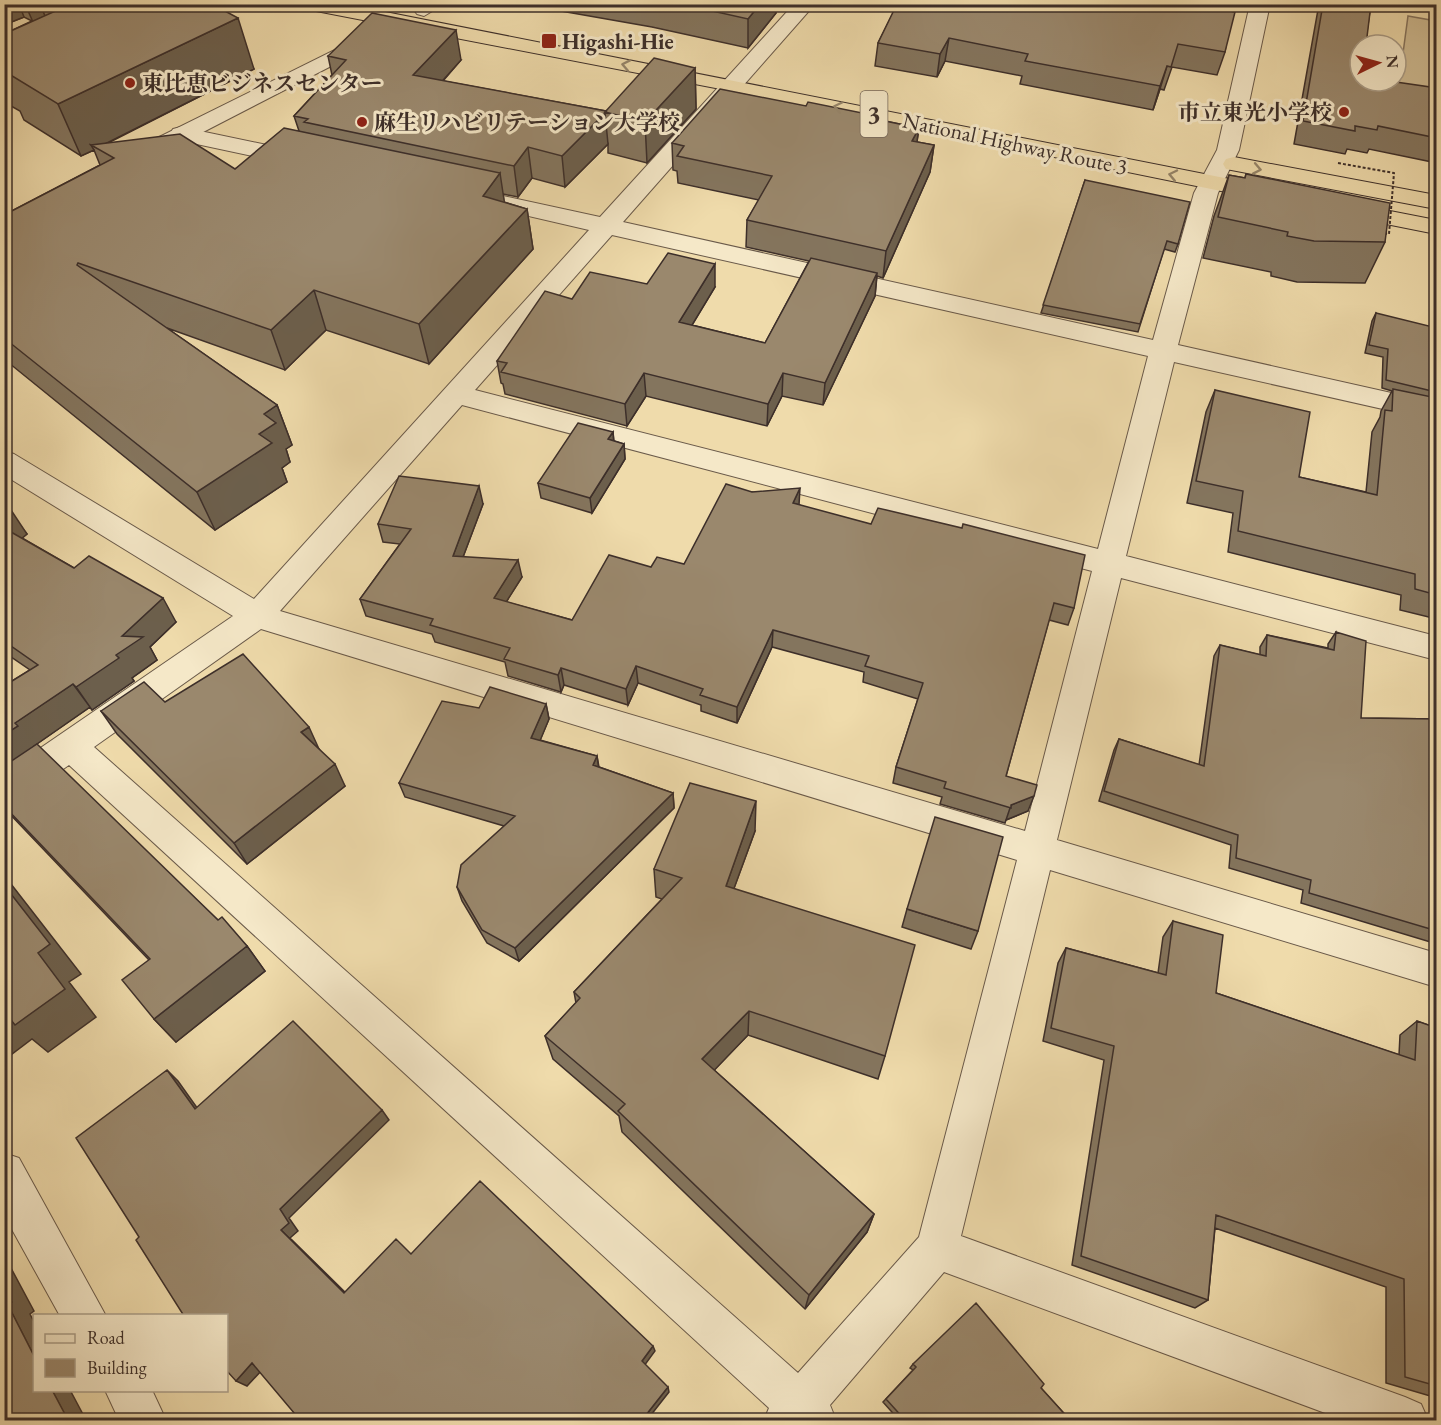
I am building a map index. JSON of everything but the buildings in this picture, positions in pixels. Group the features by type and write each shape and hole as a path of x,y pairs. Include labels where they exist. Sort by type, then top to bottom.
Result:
{"highway":[{"name":"National Highway Route 3","path":"311,4 398,13 737,78 1194,157 1437,202"},
{"name":"National Highway Route 3","path":"398,13 429,7 1208,188 1290,198"},
{"path":"1324,205 1437,226"}],"street":[{"path":"4,792 257,615 805,4"},
{"path":"70,746 800,1416 937,1248 1163,351 1208,188 1228,150 1244,30 1260,4"},
{"path":"119,166 398,13"},
{"path":"181,134 319,163"},
{"path":"456,193 1437,412"},
{"path":"453,394 1437,648"},
{"path":"4,461 257,615 1437,970"},
{"path":"4,1173 83,1314"},
{"path":"937,1248 1405,1420"},
{"path":"128,1392 143,1420"}],"path":[{"path":"1338,163 1394,173 1389,234 1377,232"}],"shaded area":[{"path":"1408,16 1436,21 1436,105 1397,98 1398,93 1408,93 1408,33 1406,33"}],"place":[{"name":"Higashi-Hie","path":"549,41"},
{"name":"東比恵ビジネスセンター","path":"130,83"},
{"name":"市立東光小学校","path":"1344,112"},
{"name":"麻生リハビリテーション大学校","path":"362,122"}]}
